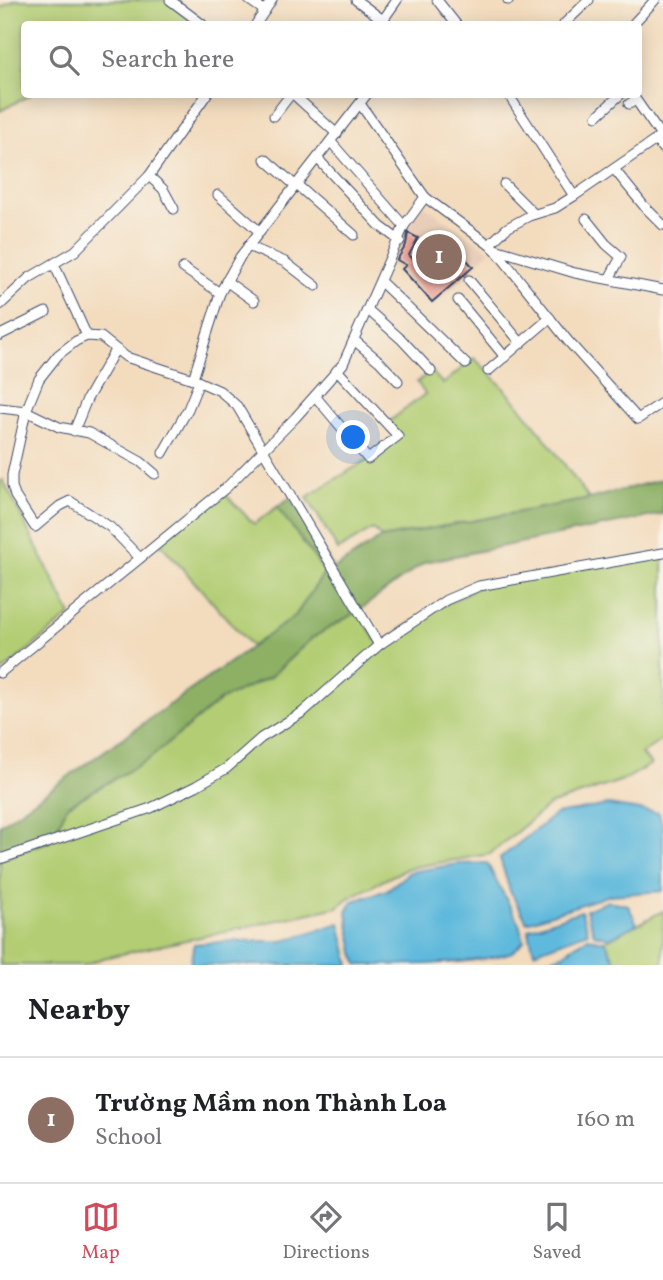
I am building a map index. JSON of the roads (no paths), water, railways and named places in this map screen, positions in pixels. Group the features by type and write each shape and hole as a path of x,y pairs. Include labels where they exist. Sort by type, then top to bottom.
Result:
{"street":[{"path":"170,0 198,21"},
{"path":"249,0 265,11"},
{"path":"258,21 272,0"},
{"path":"356,0 381,21"},
{"path":"384,21 397,0"},
{"path":"437,0 454,21"},
{"path":"567,21 589,0"},
{"path":"636,21 655,0"},
{"path":"0,304 29,278 75,251 149,176 204,98"},
{"path":"274,116 289,98"},
{"path":"296,98 334,138 404,226"},
{"path":"163,453 188,409 220,293 226,281 248,246 365,98"},
{"path":"511,98 574,196"},
{"path":"597,116 617,98"},
{"path":"629,104 636,100 660,137 663,149"},
{"path":"361,105 425,197 493,246 575,273 663,290"},
{"path":"493,246 507,228 534,214 555,208 660,137"},
{"path":"265,159 354,235"},
{"path":"318,159 380,226 400,241"},
{"path":"614,169 663,225"},
{"path":"149,176 163,189 174,209"},
{"path":"504,184 534,214"},
{"path":"218,195 260,232"},
{"path":"0,673 227,487 315,396 343,364 400,241 404,226 425,197"},
{"path":"586,219 606,244 621,257 609,279"},
{"path":"248,246 285,262 316,286"},
{"path":"493,246 550,318 638,419 663,402"},
{"path":"54,264 87,336"},
{"path":"183,268 220,293"},
{"path":"468,279 521,343"},
{"path":"226,281 254,301"},
{"path":"381,282 466,364"},
{"path":"457,300 505,357"},
{"path":"368,310 431,370"},
{"path":"0,335 46,312"},
{"path":"488,371 550,318"},
{"path":"141,558 110,527 70,501 35,527 15,496 12,486 26,411 39,379 58,355 87,336 101,337 125,357 196,380 220,391 237,406 379,645"},
{"path":"354,340 398,381"},
{"path":"74,431 87,399 115,351"},
{"path":"315,396 368,459 398,436 337,370"},
{"path":"0,408 26,411 74,431 89,433 141,462 156,474"},
{"path":"0,859 151,808 227,768 261,738 303,712 379,645 446,600 479,586 663,553"}],"water":[{"path":"608,805 659,813 663,829 663,891 610,895 527,922 510,891 500,858 556,814"},
{"path":"487,863 519,923 524,941 514,951 459,962 358,965 347,912 353,901 387,890 410,872 458,864"},
{"path":"608,901 628,905 637,924 610,938 594,934 586,910"},
{"path":"581,911 588,932 534,952 528,929"},
{"path":"340,923 350,965 190,965 194,944 283,941"},
{"path":"588,938 605,941 617,965 529,965 559,956"}],"place":[{"name":"Trường Mầm non Thành Loa","path":"439,257"}]}
